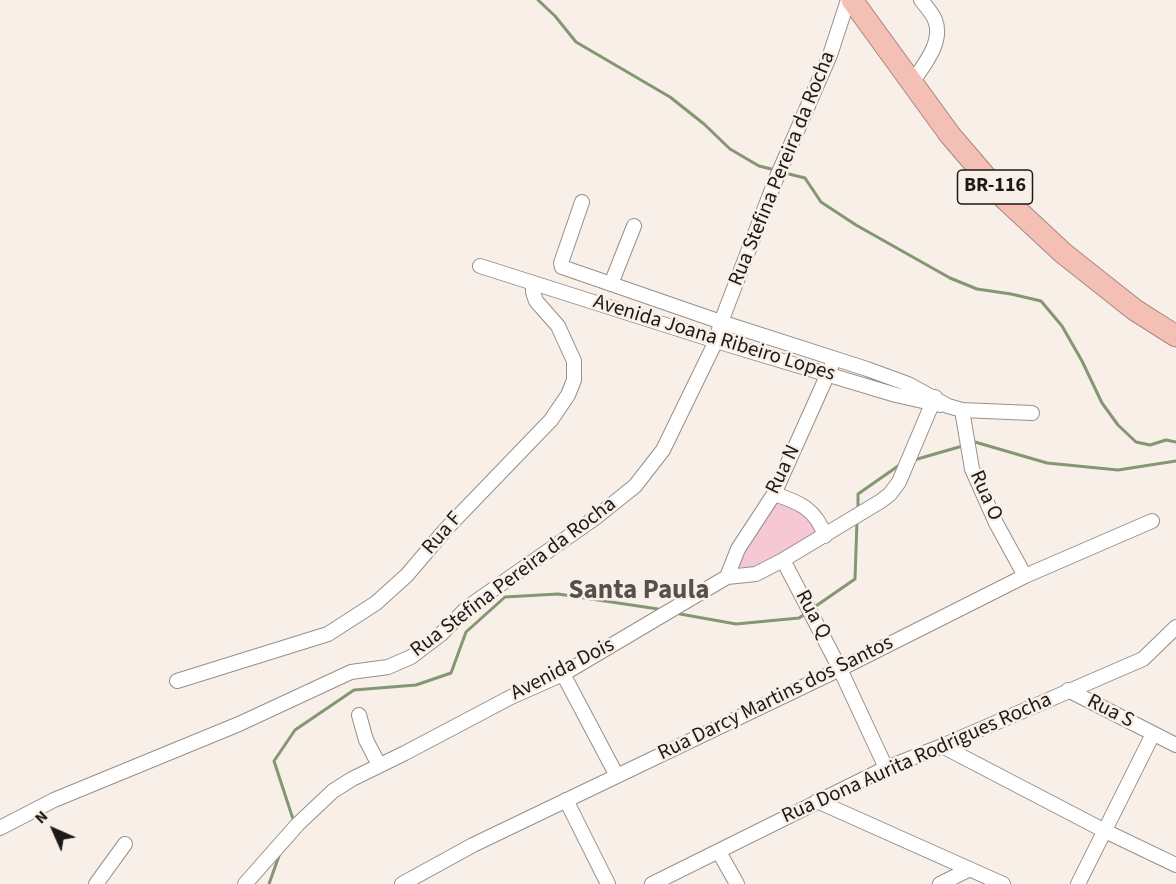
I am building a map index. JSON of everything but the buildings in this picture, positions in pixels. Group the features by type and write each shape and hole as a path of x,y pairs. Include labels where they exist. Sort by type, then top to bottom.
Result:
{"highway":[{"name":"BR-116","path":"850,0 950,135 1004,198 1063,253 1135,310 1176,336"}],"street":[{"name":"Rua Stefina Pereira da Rocha","path":"0,828 54,800 239,724 351,672 388,667 411,657 440,635 468,607 596,518 635,486 663,450 716,341 721,322 776,178 830,55 850,0"},
{"path":"911,84 931,52 937,37 935,20 921,0"},
{"name":"Avenida Joana Ribeiro Lopes","path":"582,202 561,262 562,267 908,384 934,401"},
{"path":"611,284 634,226"},
{"name":"Avenida Joana Ribeiro Lopes","path":"480,266 716,341 955,408 1032,412"},
{"name":"Rua F","path":"177,681 328,634 376,603 407,575 446,529 551,420 574,380 574,361 558,326 536,301 533,284"},
{"name":"Rua N","path":"727,577 738,549 774,494 834,359"},
{"name":"Avenida Dois","path":"246,884 298,824 333,791 352,779 511,697 563,675 727,577 756,574 783,560 890,494 899,482 934,401"},
{"name":"Rua O","path":"955,408 972,469 996,523 1024,576"},
{"path":"774,494 793,500 814,514 821,522 825,536"},
{"name":"Rua Darcy Martins dos Santos","path":"402,884 474,845 840,669 1024,576 1152,521"},
{"name":"Rua Q","path":"783,560 840,669 886,768"},
{"name":"Rua Dona Aurita Rodrigues Rocha","path":"652,884 886,768 1143,659 1176,627"},
{"path":"563,675 617,776"},
{"name":"Rua S","path":"1068,690 1176,745"},
{"path":"358,715 366,740 379,765"},
{"path":"1078,884 1153,734"},
{"path":"942,746 1105,831 1176,865"},
{"path":"566,800 608,884"},
{"path":"817,801 1004,884"},
{"path":"96,884 125,844"},
{"path":"718,852 737,884"},
{"path":"940,884 970,869"}],"shaded area":[{"path":"777,501 791,505 814,518 820,535 758,567 739,567 748,543"}],"waterway":[{"path":"538,0 555,16 576,42 670,97 704,124 730,149 759,166 775,170"},
{"path":"785,173 805,178 821,202 856,225 950,278 977,289 1041,301 1062,326 1102,403 1118,425 1136,442 1150,445 1166,440 1176,442"},
{"path":"975,442 1047,463 1118,470 1176,461"},
{"path":"914,460 959,447"},
{"path":"858,509 858,494 901,464"},
{"path":"813,608 855,579 857,521"},
{"path":"293,819 274,761 295,730 354,690 416,685 451,673 466,632 505,597 558,594 658,609"},
{"path":"680,614 736,624 799,618 805,614"},
{"path":"269,884 280,853"}],"district":[{"name":"Santa Paula","path":"639,592"}]}
